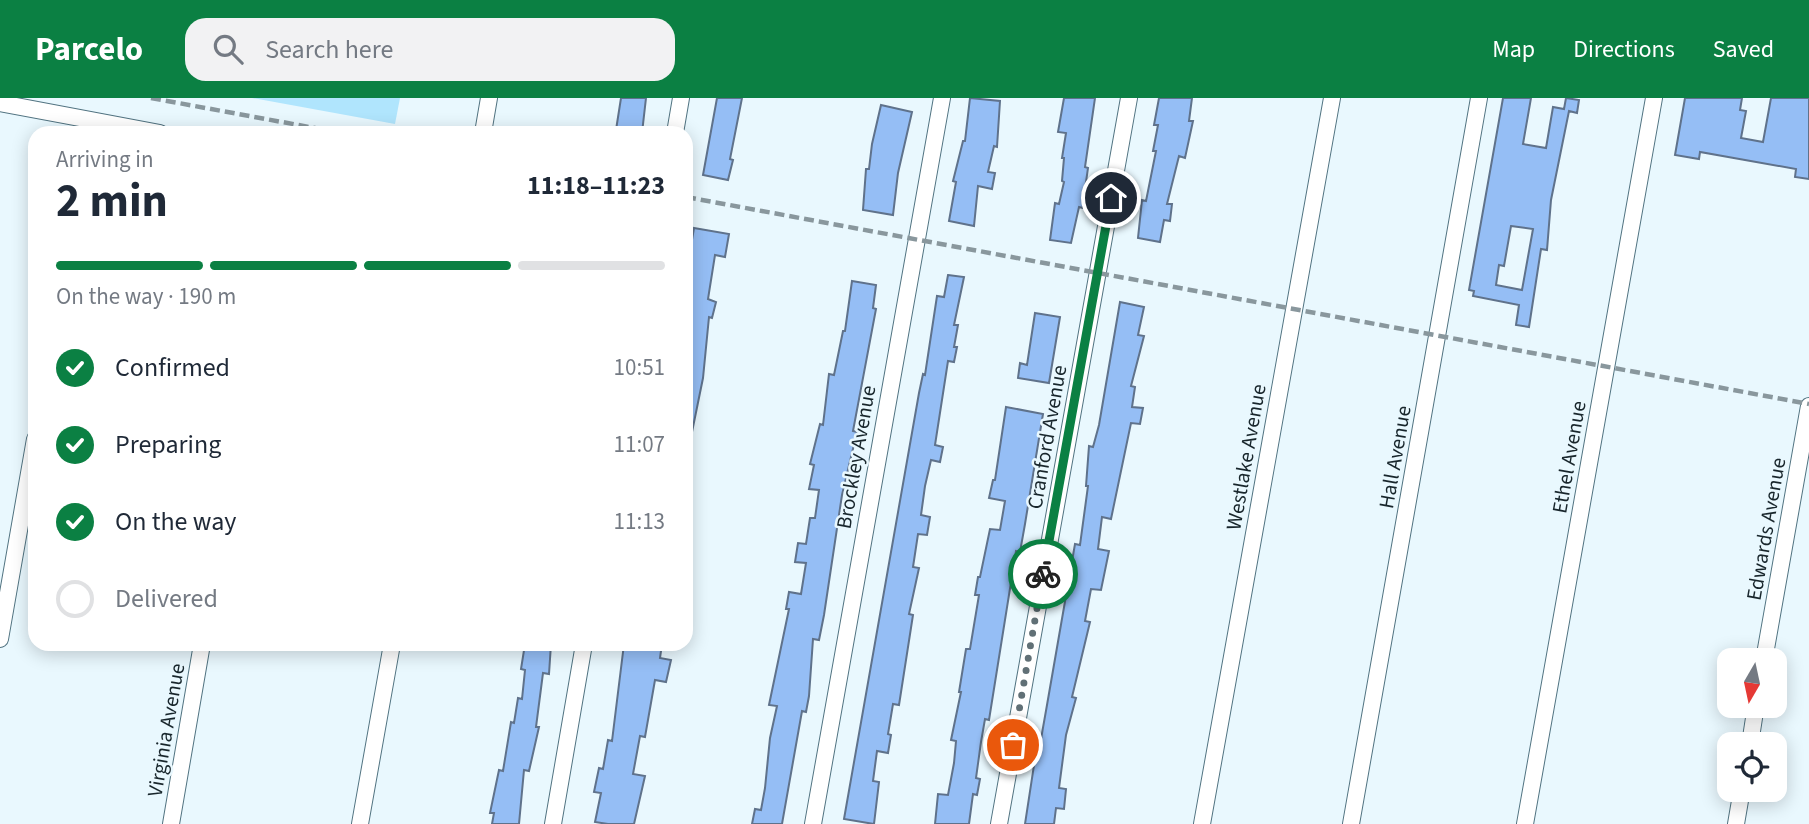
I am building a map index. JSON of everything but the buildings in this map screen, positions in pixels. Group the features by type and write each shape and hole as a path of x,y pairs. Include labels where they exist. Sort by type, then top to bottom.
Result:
{"street":[{"path":"484,126 489,98"},
{"path":"676,126 681,98"},
{"name":"Brockley Avenue","path":"813,824 942,98"},
{"name":"Cranford Avenue","path":"999,824 1129,98"},
{"name":"Westlake Avenue","path":"1202,824 1332,98"},
{"name":"Hall Avenue","path":"1351,824 1479,98"},
{"name":"Ethel Avenue","path":"1525,824 1654,98"},
{"path":"0,103 86,126"},
{"name":"Edwards Avenue","path":"1766,648 1809,406"},
{"path":"0,639 28,479"},
{"name":"Virginia Avenue","path":"171,824 201,651"},
{"path":"360,824 391,651"},
{"path":"553,824 583,651"},
{"path":"1736,824 1740,802"}],"shaded area":[{"path":"252,98 400,98 395,124"}],"railway":[{"path":"151,98 304,126"},
{"path":"693,198 1809,404"}],"way so far":[{"path":"1013,745 1043,574"}],"route":[{"path":"1043,574 1111,198"}]}
